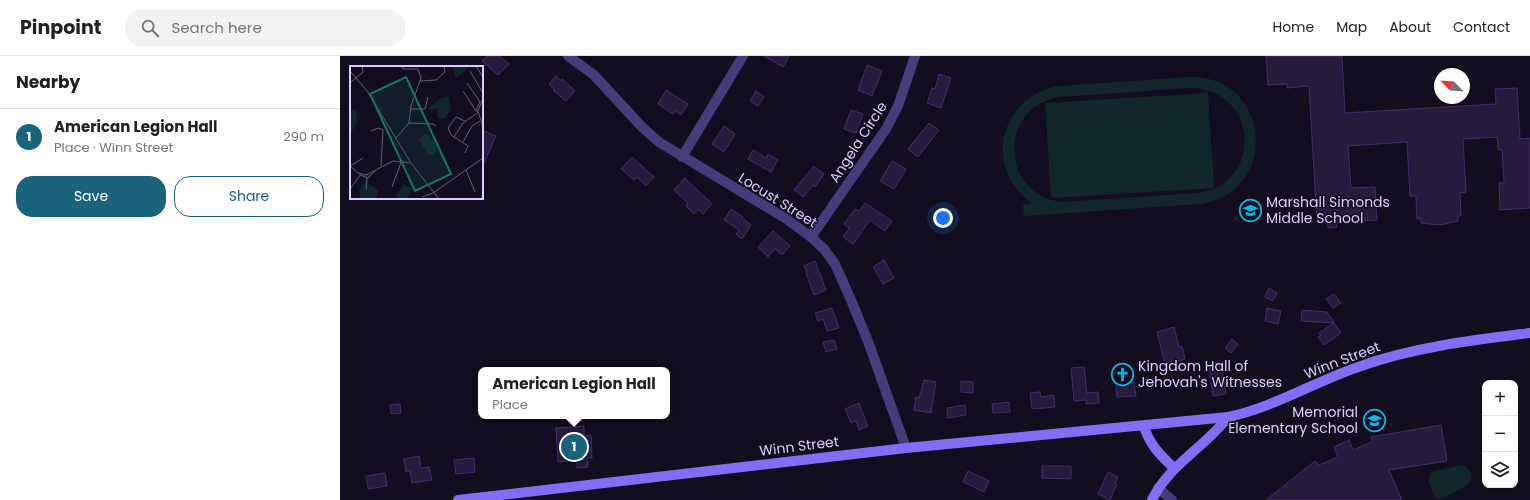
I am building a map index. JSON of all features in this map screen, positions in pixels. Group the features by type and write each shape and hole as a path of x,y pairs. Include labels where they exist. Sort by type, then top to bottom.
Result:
{"main road":[{"name":"Winn Street","path":"458,500 906,448 1144,426 1228,416 1254,410 1360,366 1391,356 1530,333"},
{"path":"1152,500 1158,488 1174,468 1213,434 1228,416"},
{"path":"1144,426 1149,441 1154,448 1174,468"}],"street":[{"name":"Locust Street","path":"568,56 594,75 654,138 785,218 811,236 827,253 840,275 868,344 906,448"},
{"path":"682,156 743,56"},
{"name":"Angela Circle","path":"811,236 886,129 898,106 915,56"},
{"path":"1158,488 1172,500"}],"green space":[{"path":"1189,77 1216,81 1237,94 1250,113 1256,135 1254,158 1244,179 1226,195 1200,204 1024,216 1023,205 1033,204 1017,189 1007,172 1003,154 1004,136 1011,119 1022,104 1039,93 1059,86","holes":["1189,88 1212,92 1229,103 1240,118 1244,137 1243,156 1235,173 1220,186 1198,193 1062,202 1041,196 1026,184 1017,168 1014,150 1017,132 1026,116 1040,104 1061,97"]},
{"path":"1208,93 1214,188 1051,198 1045,103"},
{"path":"1462,465 1465,466 1470,472 1471,478 1469,483 1443,498 1440,499 1435,497 1428,481 1430,473"}],"building":[{"path":"487,56 500,56 509,64 498,75 482,61"},
{"path":"764,56 789,56 783,67"},
{"path":"1266,56 1342,56 1345,113 1496,104 1495,89 1517,88 1520,139 1530,138 1530,208 1500,210 1499,183 1504,183 1502,150 1498,150 1497,137 1463,139 1466,192 1460,193 1461,216 1458,216 1458,221 1440,225 1421,223 1421,218 1417,219 1416,196 1410,196 1407,142 1348,146 1351,188 1375,187 1377,220 1336,222 1337,227 1328,228 1328,223 1317,223 1309,86 1287,88 1287,84 1268,85"},
{"path":"867,65 882,71 872,96 858,90"},
{"path":"939,74 951,78 941,108 927,103 932,88 935,89"},
{"path":"556,76 561,81 562,79 575,91 566,101 553,90 554,89 549,84"},
{"path":"666,90 688,104 681,115 675,111 673,114 658,104"},
{"path":"756,91 764,97 758,106 750,101"},
{"path":"851,110 863,114 856,133 844,129"},
{"path":"929,123 939,130 918,157 908,149"},
{"path":"724,126 735,134 724,152 712,144"},
{"path":"483,130 496,136 483,165"},
{"path":"753,150 766,158 768,154 778,160 771,172 748,159"},
{"path":"632,157 654,177 646,186 637,177 634,180 621,169"},
{"path":"892,161 906,169 894,189 880,181"},
{"path":"814,166 824,174 815,187 813,185 803,197 794,190"},
{"path":"685,178 712,204 703,214 698,209 694,214 686,206 688,203 674,190"},
{"path":"865,203 892,221 885,231 870,220 853,244 843,237 849,228 844,224 855,209 859,211"},
{"path":"731,209 743,217 742,218 751,225 742,239 736,234 739,230 724,220"},
{"path":"773,231 790,246 782,255 775,249 768,257 758,247"},
{"path":"884,260 894,278 883,284 873,267"},
{"path":"815,261 826,290 814,295 804,266"},
{"path":"1269,288 1277,293 1273,301 1265,297"},
{"path":"1334,294 1341,303 1333,308 1326,299"},
{"path":"832,308 839,328 827,331 823,319 818,321 815,313"},
{"path":"1267,308 1281,311 1278,324 1265,321"},
{"path":"1302,310 1327,312 1341,333 1324,345 1318,337 1321,335 1319,333 1334,323 1301,321"},
{"path":"1174,327 1179,347 1182,346 1185,359 1165,364 1157,332"},
{"path":"1232,339 1238,344 1231,353 1225,348"},
{"path":"834,340 837,349 826,352 823,342"},
{"path":"1221,363 1226,394 1213,396 1209,365"},
{"name":"Kingdom Hall of Jehovah's Witnesses","path":"1130,365 1132,383 1134,382 1136,396 1117,397 1114,366"},
{"path":"1084,367 1087,393 1098,392 1099,403 1086,404 1086,400 1074,401 1071,368"},
{"path":"924,380 936,382 931,413 914,410 916,397 919,398"},
{"path":"961,381 973,382 973,393 961,392"},
{"path":"1040,392 1041,397 1054,395 1055,407 1032,409 1030,393"},
{"path":"1009,402 1010,412 993,413 992,404"},
{"path":"859,403 868,426 859,430 856,421 851,423 845,409"},
{"path":"400,404 401,413 391,414 390,405"},
{"path":"965,405 966,415 948,418 947,408"},
{"path":"1441,425 1447,461 1389,470 1402,500 1266,500 1315,461 1319,465 1338,457 1334,447 1349,440 1353,450 1372,442 1371,437"},
{"path":"584,426 584,436 591,435 592,458 587,458 588,467 577,468 577,461 558,462 556,428"},
{"path":"419,456 421,468 429,467 432,480 412,483 410,471 406,472 404,459"},
{"path":"474,458 475,472 456,474 454,460"},
{"path":"1042,466 1071,466 1071,479 1042,478"},
{"path":"968,471 989,481 984,492 963,482"},
{"path":"1108,472 1118,477 1115,483 1117,484 1110,500 1098,494"},
{"path":"385,473 387,486 368,489 366,476"}],"place":[{"name":"Marshall Simonds Middle School","path":"1251,210"},
{"name":"Kingdom Hall of Jehovah's Witnesses","path":"1123,374"},
{"name":"Memorial Elementary School","path":"1374,420"},
{"name":"American Legion Hall","path":"574,447"}]}
